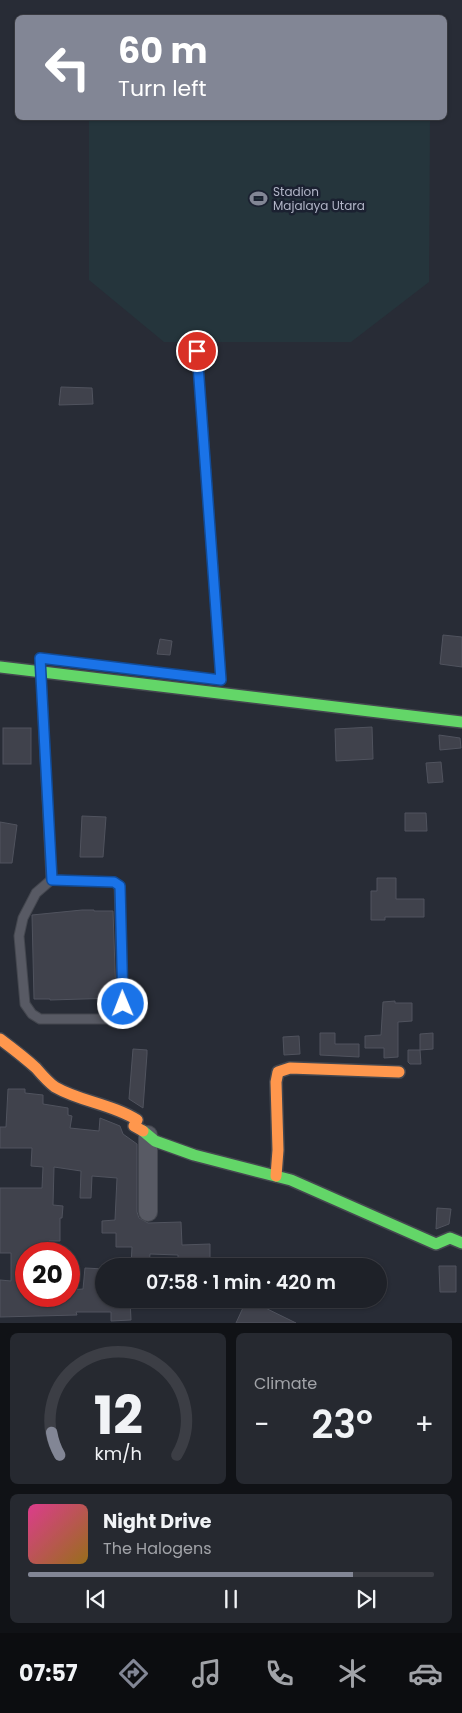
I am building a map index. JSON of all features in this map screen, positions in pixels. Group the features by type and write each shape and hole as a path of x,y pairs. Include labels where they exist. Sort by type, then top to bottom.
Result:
{"street":[{"path":"0,668 41,669 462,722"},
{"path":"0,1039 19,1053 54,1086 76,1096 108,1105 129,1114 137,1120 134,1126 156,1141 194,1155 276,1172 436,1244 450,1238 462,1243"},
{"path":"276,1172 278,1150 276,1082 278,1072 290,1068 399,1072"},
{"path":"148,1135 148,1212"}],"lane":[{"path":"197,351 221,679"},
{"path":"41,669 52,880"},
{"path":"52,880 114,882 120,886 123,1004 118,1014 112,1019 40,1019 32,1014 24,1004 19,936 23,918 36,893 52,880"}],"shaded area":[{"name":"Stadion Majalaya Utara","path":"89,120 430,120 429,282 351,342 164,342 89,280"}],"building":[{"path":"61,387 92,388 93,404 59,405"},
{"path":"443,635 462,637 462,667 440,664"},
{"path":"160,639 172,641 170,655 157,654"},
{"path":"372,727 373,759 336,761 335,729"},
{"path":"3,728 31,728 31,764 3,764"},
{"path":"439,735 460,738 461,748 440,750"},
{"path":"441,762 443,782 428,783 426,763"},
{"path":"405,813 426,813 427,831 405,831"},
{"path":"82,816 106,817 103,857 80,857"},
{"path":"0,822 17,825 12,863 0,863"},
{"path":"377,878 396,878 396,899 424,899 424,917 385,917 385,920 371,920 371,891 377,891"},
{"path":"82,910 113,911 116,998 34,999 32,915"},
{"path":"395,1001 395,1003 412,1003 412,1021 398,1022 398,1057 384,1058 384,1048 365,1048 365,1036 381,1035 383,1002"},
{"path":"320,1033 335,1033 335,1044 359,1044 359,1057 320,1055"},
{"path":"433,1033 433,1049 420,1050 420,1034"},
{"path":"299,1036 300,1054 284,1055 283,1037"},
{"path":"133,1049 147,1050 143,1108 129,1099"},
{"path":"408,1050 420,1050 421,1064 410,1064 408,1062"},
{"path":"8,1089 25,1089 25,1093 43,1095 43,1104 68,1108 68,1115 72,1116 70,1128 99,1131 100,1118 120,1126 123,1134 137,1144 137,1212 139,1218 148,1223 181,1222 182,1245 210,1244 210,1258 178,1258 178,1255 150,1254 150,1258 131,1258 132,1247 116,1247 116,1233 102,1233 102,1221 115,1220 117,1178 92,1176 91,1198 80,1198 81,1171 54,1167 53,1205 63,1206 62,1218 60,1218 60,1241 15,1242 15,1307 80,1307 80,1289 83,1289 85,1268 95,1269 95,1308 130,1308 131,1320 111,1321 111,1312 76,1312 77,1315 0,1317 0,1280 11,1281 11,1253 0,1253 0,1188 42,1188 43,1167 31,1166 32,1148 0,1148 0,1127 6,1127"},
{"path":"437,1208 451,1209 449,1224 436,1229"},
{"path":"439,1266 456,1266 456,1292 440,1292"},
{"path":"243,1308 265,1308 296,1323 236,1323"}],"traffic: fast":[{"path":"0,667 462,722"},
{"path":"143,1131 155,1141 194,1155 291,1180 436,1244 450,1238 462,1243"}],"traffic: slow":[{"path":"0,1039 32,1064 55,1087 127,1115 137,1120 134,1126 143,1131"},
{"path":"276,1176 278,1150 276,1082 278,1072 290,1068 399,1072"}],"place":[{"name":"Stadion Majalaya Utara","path":"259,199"}],"route":[{"path":"123,1004 120,886 114,882 52,880 40,658 221,680 197,351"}]}
